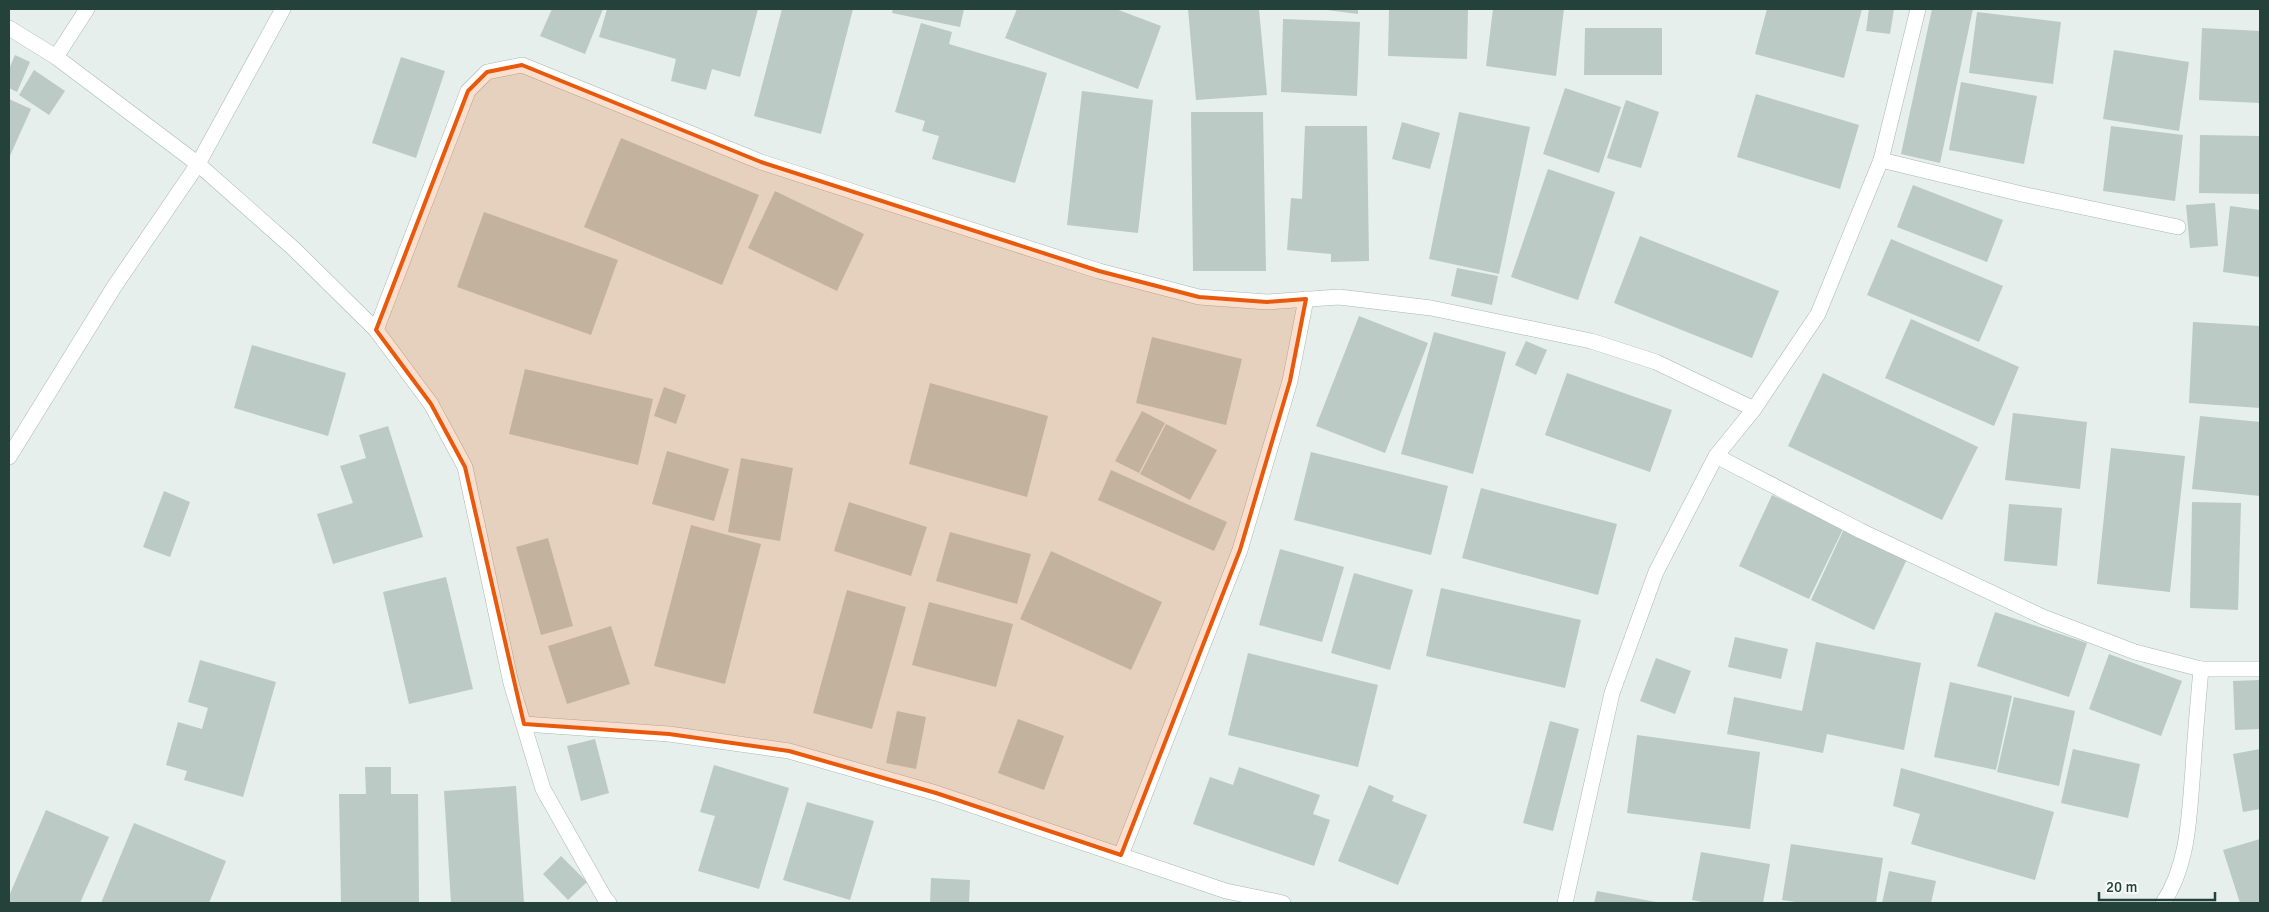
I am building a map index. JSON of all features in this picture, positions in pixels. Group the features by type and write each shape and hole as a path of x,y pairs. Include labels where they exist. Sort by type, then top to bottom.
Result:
{"street":[{"path":"56,57 87,9"},
{"path":"9,458 114,287 198,164 283,9"},
{"path":"1566,903 1612,693 1656,572 1716,456 1754,409 1818,314 1881,160 1918,9"},
{"path":"9,28 56,57 198,164 294,249 376,330 431,404 466,466 511,683 543,789 609,903"},
{"path":"376,330 468,91 487,72 522,65 761,162 1099,271 1198,297 1267,302 1339,297 1431,308 1591,340 1656,362 1754,409"},
{"path":"1881,160 2026,195 2178,228"},
{"path":"1121,855 1240,550 1290,381 1306,299"},
{"path":"1716,456 1861,531 2043,617 2135,652 2201,669 2260,669"},
{"path":"2163,903 2174,886 2183,854 2188,821 2201,669"},
{"path":"524,724 669,734 789,751 936,793 1226,891 1283,903"}],"highlighted area":[{"path":"522,65 761,162 1099,271 1199,297 1267,302 1306,299 1290,381 1240,550 1121,855 936,793 789,751 669,734 524,724 465,467 431,404 376,330 468,91 487,72"}],"building":[{"path":"552,9 603,9 585,54 540,36"},
{"path":"607,9 758,9 740,77 712,69 706,90 671,81 676,59 599,37"},
{"path":"782,9 853,9 821,134 754,116"},
{"path":"893,9 964,9 960,27 892,13"},
{"path":"1017,9 1116,9 1161,26 1138,89 1005,38"},
{"path":"1188,9 1259,9 1267,95 1196,100"},
{"path":"1319,9 1358,9 1358,14"},
{"path":"1389,9 1468,9 1467,59 1388,56"},
{"path":"1493,9 1564,9 1556,76 1486,66"},
{"path":"1767,9 1862,9 1844,78 1755,54"},
{"path":"1869,9 1894,9 1890,34 1866,31"},
{"path":"1932,9 1973,9 1940,163 1901,154"},
{"path":"1977,12 2061,22 2053,84 1969,73"},
{"path":"1283,19 1360,22 1357,96 1281,92"},
{"path":"921,23 952,32 949,44 1047,73 1015,183 932,159 939,136 922,131 925,121 895,112"},
{"path":"1585,28 1662,28 1662,75 1584,75"},
{"path":"2202,28 2260,31 2260,103 2199,100"},
{"path":"2114,50 2189,62 2179,131 2103,119"},
{"path":"15,55 30,62 17,92 9,88 9,69"},
{"path":"401,57 445,71 416,158 372,143"},
{"path":"34,70 65,91 49,115 19,95"},
{"path":"1961,82 2037,96 2024,164 1949,150"},
{"path":"1565,88 1621,107 1599,173 1543,154"},
{"path":"1082,91 1153,100 1138,233 1067,225"},
{"path":"1756,94 1859,125 1840,189 1737,157"},
{"path":"9,99 31,109 9,158"},
{"path":"1626,100 1659,112 1641,168 1607,158"},
{"path":"1191,112 1263,112 1266,271 1193,271"},
{"path":"1459,112 1530,127 1499,274 1429,259"},
{"path":"1402,122 1440,133 1430,169 1392,159"},
{"path":"1305,126 1367,126 1369,261 1331,262 1331,254 1287,250 1291,198 1302,199"},
{"path":"2111,126 2183,135 2175,201 2103,191"},
{"path":"2200,135 2260,136 2260,194 2199,193"},
{"path":"621,138 759,195 722,285 584,227"},
{"path":"1548,169 1615,192 1578,300 1511,277"},
{"path":"1913,185 2003,220 1987,262 1897,227"},
{"path":"775,191 864,234 837,291 748,248"},
{"path":"2215,203 2218,246 2190,248 2186,205"},
{"path":"2230,206 2260,210 2260,277 2223,272"},
{"path":"484,212 618,260 591,335 457,287"},
{"path":"1640,236 1779,291 1752,358 1614,303"},
{"path":"1891,239 2003,286 1979,342 1867,295"},
{"path":"1457,268 1498,276 1492,305 1451,296"},
{"path":"1359,316 1428,343 1385,453 1316,426"},
{"path":"1911,319 2019,367 1994,426 1885,378"},
{"path":"2193,322 2260,326 2260,408 2189,403"},
{"path":"1434,332 1506,352 1473,474 1401,454"},
{"path":"1152,337 1242,359 1226,425 1136,403"},
{"path":"1526,341 1547,350 1536,375 1515,365"},
{"path":"252,345 346,373 328,436 234,408"},
{"path":"525,369 653,399 638,465 509,434"},
{"path":"1567,373 1672,410 1650,472 1545,435"},
{"path":"1823,373 1978,447 1942,520 1788,446"},
{"path":"930,383 1048,416 1027,497 909,464"},
{"path":"664,387 686,395 676,424 654,416"},
{"path":"1142,411 1165,423 1139,473 1115,461"},
{"path":"2013,413 2087,422 2080,489 2005,480"},
{"path":"2200,416 2260,422 2260,496 2192,489"},
{"path":"1166,424 1217,450 1190,500 1140,474"},
{"path":"388,426 423,537 333,564 317,514 353,503 340,466 366,458 359,435"},
{"path":"2111,448 2185,456 2170,592 2097,584"},
{"path":"667,451 729,469 714,521 652,504"},
{"path":"1311,452 1448,486 1431,555 1294,520"},
{"path":"741,458 793,468 780,541 728,532"},
{"path":"1111,470 1227,522 1214,551 1098,500"},
{"path":"1481,488 1617,524 1598,595 1462,558"},
{"path":"164,491 190,502 170,557 143,547"},
{"path":"1772,495 1843,529 1809,599 1739,566"},
{"path":"849,502 927,527 911,576 834,551"},
{"path":"2192,502 2241,503 2238,610 2190,608"},
{"path":"2009,504 2062,508 2057,566 2004,561"},
{"path":"691,525 761,544 725,684 654,666"},
{"path":"1844,529 1907,559 1874,630 1811,600"},
{"path":"950,532 1031,554 1017,604 936,581"},
{"path":"548,538 573,626 541,635 516,547"},
{"path":"1280,549 1344,567 1322,642 1259,625"},
{"path":"1051,551 1162,602 1131,670 1020,619"},
{"path":"1354,573 1413,590 1390,670 1331,653"},
{"path":"446,577 473,689 409,704 383,592"},
{"path":"1441,588 1581,620 1565,688 1426,656"},
{"path":"847,590 906,607 872,729 813,713"},
{"path":"929,602 1013,624 996,687 912,665"},
{"path":"1995,612 2087,643 2069,697 1977,666"},
{"path":"611,626 630,684 567,704 548,646"},
{"path":"1735,637 1788,649 1781,679 1728,667"},
{"path":"1816,642 1921,663 1904,750 1827,734 1823,753 1727,734 1734,697 1802,711"},
{"path":"1248,653 1378,685 1358,767 1228,735"},
{"path":"2109,654 2182,681 2161,736 2089,709"},
{"path":"1656,658 1691,671 1675,714 1640,701"},
{"path":"200,660 276,682 243,797 184,780 187,771 166,765 178,722 202,729 208,708 188,702"},
{"path":"2260,680 2260,729 2235,730 2233,681"},
{"path":"1950,682 2012,696 1996,770 1934,757"},
{"path":"2014,697 2075,711 2059,786 1997,772"},
{"path":"897,711 926,717 916,769 886,763"},
{"path":"1018,719 1064,736 1044,790 998,773"},
{"path":"1550,721 1579,729 1553,831 1523,823"},
{"path":"1637,735 1760,752 1750,829 1627,813"},
{"path":"595,739 609,793 581,801 567,746"},
{"path":"2073,749 2140,764 2128,818 2061,803"},
{"path":"2260,749 2260,809 2243,812 2233,754"},
{"path":"714,765 789,788 759,889 698,871 715,816 700,812"},
{"path":"365,767 391,767 391,794 418,794 419,902 341,903 339,794 366,794"},
{"path":"1239,767 1320,795 1313,814 1330,820 1314,866 1193,824 1210,777 1233,785"},
{"path":"1901,768 2054,812 2035,880 1911,844 1920,814 1893,806"},
{"path":"1369,785 1394,796 1392,801 1427,815 1398,885 1338,861"},
{"path":"516,786 524,903 451,903 444,791"},
{"path":"807,802 874,821 850,900 783,880"},
{"path":"46,810 109,837 80,903 9,903 9,896"},
{"path":"134,823 226,861 209,903 101,903"},
{"path":"2260,839 2260,903 2240,903 2223,850"},
{"path":"1791,844 1883,858 1876,903 1802,903 1782,900"},
{"path":"1701,852 1770,864 1763,903 1707,903 1692,900"},
{"path":"561,856 587,882 568,900 543,874"},
{"path":"1889,871 1936,881 1931,903 1882,903"},
{"path":"931,878 970,880 969,903 930,903"},
{"path":"1597,891 1656,902 1656,903 1594,903"}]}
